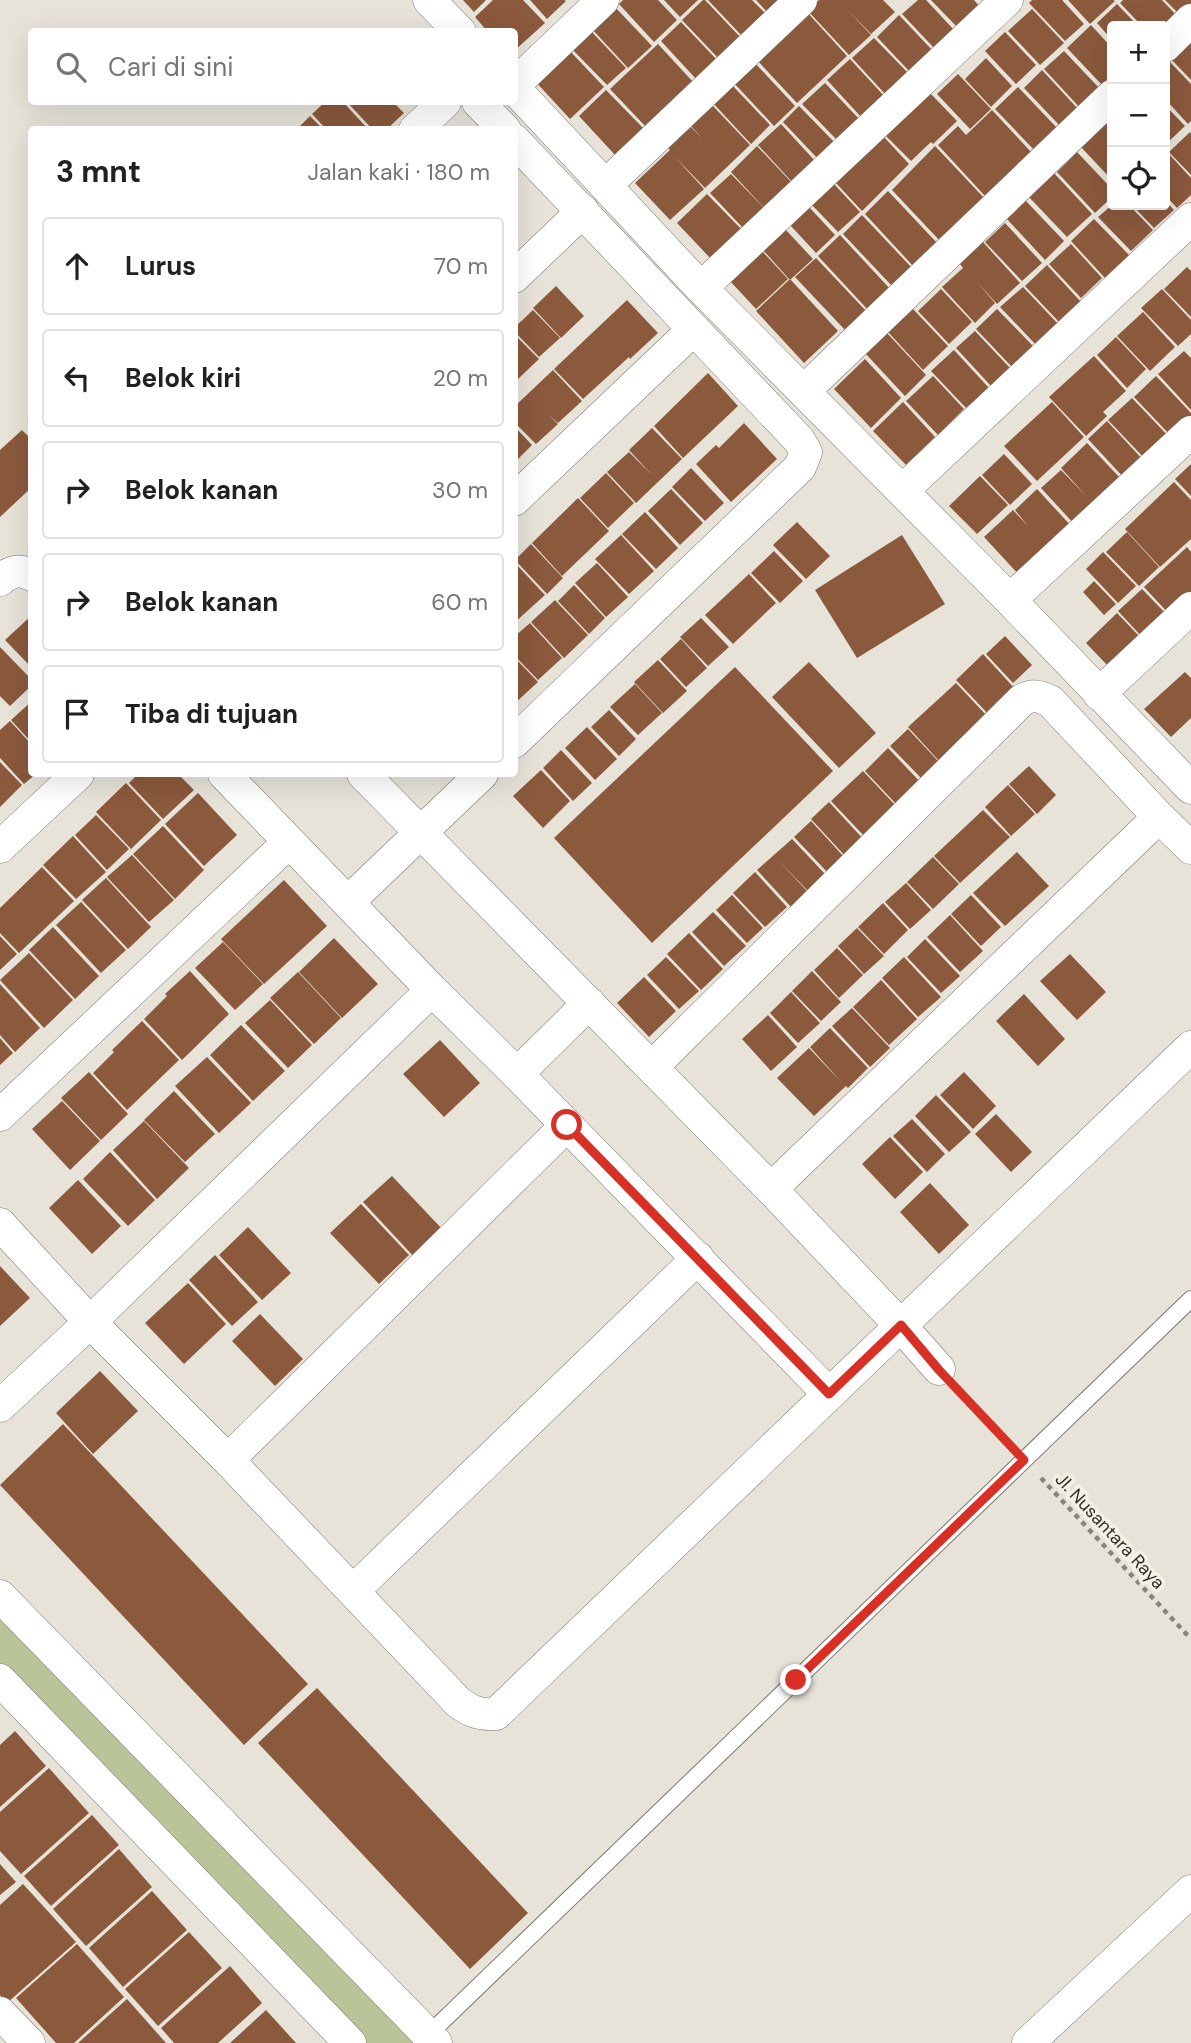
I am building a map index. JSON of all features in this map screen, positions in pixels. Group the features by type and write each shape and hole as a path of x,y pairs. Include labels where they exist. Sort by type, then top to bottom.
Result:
{"street":[{"path":"429,0 456,28"},
{"path":"518,82 603,0"},
{"path":"606,185 800,0"},
{"path":"701,288 1007,0"},
{"path":"1170,41 1191,20"},
{"path":"518,90 701,288 1010,600 1191,788"},
{"path":"804,391 1107,101"},
{"path":"419,126 442,105"},
{"path":"481,105 501,126"},
{"path":"518,144 799,440 806,452 800,467 518,738"},
{"path":"518,273 583,211"},
{"path":"902,491 1191,219"},
{"path":"518,496 694,328"},
{"path":"1010,600 1191,432"},
{"path":"0,580 11,572 28,574"},
{"path":"1099,694 1191,608"},
{"path":"652,1067 1028,697 1040,696 1050,701 1191,848"},
{"path":"0,847 75,777"},
{"path":"227,777 829,1394"},
{"path":"366,777 771,1189 901,1325 939,1370"},
{"path":"348,902 479,777"},
{"path":"771,1189 1159,817"},
{"path":"0,1115 289,842"},
{"path":"0,1406 432,990"},
{"path":"517,1074 589,1003"},
{"path":"0,1224 90,1322 354,1590 458,1702 481,1715 496,1714 1191,1047"},
{"path":"228,1460 567,1125"},
{"path":"354,1590 698,1258"},
{"path":"0,1596 428,2040"},
{"path":"0,1680 350,2043"},
{"path":"1028,2043 1191,1891"},
{"path":"0,2013 29,2043"}],"lane":[{"path":"428,2040 1191,1299"}],"path":[{"path":"939,1370 1024,1460"},
{"name":"Jl. Nusantara Raya","path":"1037,1474 1191,1639"}],"green space":[{"path":"0,1593 436,2043 350,2043 0,1677"}],"building":[{"path":"463,0 486,0 474,12"},
{"path":"493,0 523,0 545,23 518,47 518,28 485,28 475,17"},
{"path":"530,0 564,0 566,1 547,19"},
{"path":"623,0 658,0 677,20 654,42 619,4"},
{"path":"664,0 698,0 680,17"},
{"path":"703,0 742,39 719,59 682,20"},
{"path":"708,0 752,0 766,14 742,36"},
{"path":"756,0 782,0 768,13"},
{"path":"819,0 883,0 895,12 871,34 846,8 871,35 849,55 808,11"},
{"path":"918,0 926,0 955,31 935,49 902,14"},
{"path":"931,0 974,0 980,7 958,28"},
{"path":"1032,0 1062,0 1084,24 1065,41 1029,3"},
{"path":"1068,0 1113,0 1115,1 1090,24"},
{"path":"1123,0 1162,0 1179,18 1170,23 1170,21 1137,21 1120,3"},
{"path":"1165,0 1191,0 1191,3 1179,14"},
{"path":"1117,4 1133,21 1107,21 1107,34 1097,23"},
{"path":"614,6 652,46 628,68 591,28"},
{"path":"1032,9 1064,43 1040,65 1008,31"},
{"path":"806,11 847,56 797,103 756,59"},
{"path":"899,15 933,51 910,72 877,37"},
{"path":"681,22 717,60 697,80 661,41"},
{"path":"1091,25 1107,43 1107,84 1104,87 1067,48"},
{"path":"589,29 626,68 607,85 570,47"},
{"path":"1005,32 1036,65 1016,84 985,51"},
{"path":"874,38 909,74 886,95 852,58"},
{"path":"1191,40 1191,80 1171,59"},
{"path":"658,44 694,83 646,127 610,89"},
{"path":"567,48 604,87 570,119 534,80"},
{"path":"1064,51 1101,90 1081,109 1044,69"},
{"path":"986,58 1012,86 991,107 965,79"},
{"path":"850,59 885,97 862,118 827,80"},
{"path":"754,62 795,106 774,126 733,82"},
{"path":"1170,62 1191,84 1191,121 1188,124 1170,104"},
{"path":"1042,70 1079,110 1061,127 1024,88"},
{"path":"958,74 991,109 970,129 937,94"},
{"path":"825,83 860,120 838,141 802,104"},
{"path":"731,84 770,125 751,144 712,102"},
{"path":"1018,87 1059,130 1036,152 995,109"},
{"path":"606,90 644,129 616,156 579,116"},
{"path":"929,92 957,121 911,161 884,134"},
{"path":"322,105 346,105 365,126 323,126 312,114"},
{"path":"350,105 396,105 404,113 390,126 369,126"},
{"path":"713,106 750,145 705,188 674,156 704,189 670,220 635,183 691,127 702,138 691,126"},
{"path":"799,106 836,144 819,160 783,122"},
{"path":"992,110 1031,152 985,196 938,145 958,126 966,135"},
{"path":"1170,110 1185,126 1170,140"},
{"path":"310,116 320,126 300,126"},
{"path":"1107,123 1107,175 1080,146"},
{"path":"781,124 816,162 793,183 758,145"},
{"path":"1190,132 1191,175 1170,153"},
{"path":"883,136 909,164 862,211 835,182"},
{"path":"757,146 793,184 766,210 731,172"},
{"path":"935,146 986,200 941,242 892,190"},
{"path":"1077,152 1107,184 1107,202 1095,213 1057,172"},
{"path":"1170,155 1191,178 1191,195 1177,208 1170,200"},
{"path":"1054,173 1092,214 1067,237 1029,197"},
{"path":"731,174 765,209 744,229 710,193"},
{"path":"834,184 860,212 838,232 812,205"},
{"path":"888,191 938,244 914,267 865,214"},
{"path":"707,194 743,231 712,260 677,223"},
{"path":"1025,200 1064,241 1045,260 1006,218"},
{"path":"1170,206 1174,210 1154,228 1137,210 1170,210"},
{"path":"809,207 835,235 816,253 790,225"},
{"path":"1107,209 1134,210 1153,230 1131,251 1098,217"},
{"path":"862,215 912,268 892,286 843,234"},
{"path":"1094,219 1129,255 1105,278 1071,241"},
{"path":"1005,223 1042,263 1022,281 985,242"},
{"path":"785,229 813,259 790,280 763,250"},
{"path":"840,235 891,290 869,311 818,256"},
{"path":"983,242 1020,283 997,304 976,281 995,303 975,323 942,287 963,268 960,264"},
{"path":"1071,244 1102,278 1081,298 1049,264"},
{"path":"762,251 788,279 756,309 730,281"},
{"path":"816,258 867,312 846,331 795,277"},
{"path":"1047,265 1081,302 1059,322 1025,286"},
{"path":"1187,267 1191,271 1191,317 1164,289"},
{"path":"790,279 838,331 804,363 756,311"},
{"path":"556,286 584,316 561,338 533,308"},
{"path":"1023,287 1060,326 1038,347 1000,307"},
{"path":"941,289 972,322 949,344 918,311"},
{"path":"1162,289 1191,320 1191,334 1178,346 1141,308"},
{"path":"627,300 658,333 583,399 554,369"},
{"path":"913,309 948,346 923,370 888,332"},
{"path":"997,309 1034,347 1012,367 976,329"},
{"path":"533,310 560,338 539,357 518,335 518,324"},
{"path":"1143,312 1175,347 1150,371 1117,336"},
{"path":"975,331 1010,368 991,386 956,348"},
{"path":"887,333 926,375 905,396 865,353"},
{"path":"1116,337 1146,369 1127,388 1097,355"},
{"path":"518,338 539,359 518,379"},
{"path":"954,350 989,388 966,408 931,371"},
{"path":"1184,351 1191,358 1191,410 1158,374"},
{"path":"1094,356 1126,391 1103,412 1107,416 1086,436 1049,397"},
{"path":"865,359 901,398 871,428 834,389"},
{"path":"553,370 582,401 558,423 549,415 558,424 536,444 518,426 518,403"},
{"path":"708,373 738,406 683,458 654,426"},
{"path":"933,376 964,409 938,435 906,401"},
{"path":"1156,376 1191,413 1191,419 1172,437 1134,397"},
{"path":"1132,398 1171,439 1147,461 1108,420"},
{"path":"903,402 935,437 906,465 873,431"},
{"path":"1052,402 1084,437 1037,481 1004,446"},
{"path":"1107,421 1144,461 1125,479 1088,439"},
{"path":"744,423 777,459 731,502 696,464 716,445 719,448"},
{"path":"652,428 682,459 636,503 607,472 629,452 652,475 629,450"},
{"path":"22,430 28,436 28,491 0,517 0,450"},
{"path":"518,430 532,445 518,459"},
{"path":"1087,443 1122,480 1076,526 1041,488 1061,470 1087,497 1061,468"},
{"path":"1004,454 1032,484 1010,505 982,475"},
{"path":"1191,464 1191,496 1175,479"},
{"path":"691,468 724,503 705,521 672,487"},
{"path":"606,473 634,503 608,528 580,498"},
{"path":"980,476 1008,505 977,534 949,506"},
{"path":"1174,482 1191,500 1191,539 1160,567 1125,529"},
{"path":"671,489 703,523 680,545 648,511"},
{"path":"1037,489 1073,528 1022,578 984,537 1013,510 1028,526 1015,510"},
{"path":"578,498 609,531 562,576 532,543"},
{"path":"645,512 678,548 656,569 622,534"},
{"path":"797,522 830,556 806,579 773,545"},
{"path":"1127,532 1159,567 1139,586 1106,552"},
{"path":"621,535 654,571 629,594 595,559"},
{"path":"902,535 945,604 857,658 815,590"},
{"path":"531,544 563,578 547,594 518,563 518,557"},
{"path":"1187,547 1191,552 1191,596 1170,615 1144,587"},
{"path":"774,551 803,581 780,603 751,573"},
{"path":"1103,552 1136,586 1118,603 1086,569"},
{"path":"597,563 628,597 606,617 575,583"},
{"path":"518,566 545,595 518,619"},
{"path":"749,574 776,603 733,644 705,615"},
{"path":"1094,581 1116,604 1104,615 1083,592"},
{"path":"574,585 605,618 589,634 558,601"},
{"path":"1142,589 1168,616 1144,639 1118,611"},
{"path":"555,600 588,635 564,658 531,622"},
{"path":"1117,613 1140,637 1109,667 1086,643"},
{"path":"701,618 729,647 708,666 680,637"},
{"path":"28,619 28,664 5,640"},
{"path":"530,623 562,658 538,680 518,659 518,634"},
{"path":"1005,636 1032,665 1013,683 986,654"},
{"path":"681,639 707,668 686,687 660,659"},
{"path":"0,647 28,676 28,689 10,706 0,696"},
{"path":"983,654 1017,691 990,716 956,680"},
{"path":"658,660 687,691 663,713 634,682"},
{"path":"518,661 538,682 518,700"},
{"path":"809,662 876,733 839,768 772,697"},
{"path":"735,667 833,771 652,943 554,838"},
{"path":"1185,672 1191,678 1191,718 1171,737 1144,709"},
{"path":"956,683 988,717 941,763 908,727"},
{"path":"635,684 662,713 638,735 610,707"},
{"path":"28,705 28,739 11,720"},
{"path":"609,710 636,739 619,756 591,727"},
{"path":"10,721 28,741 28,777 32,777 24,784 0,758 0,730"},
{"path":"587,727 617,759 595,780 565,748"},
{"path":"908,729 940,763 923,780 890,746"},
{"path":"888,748 922,784 898,806 865,771"},
{"path":"561,750 592,783 573,801 543,768"},
{"path":"0,762 22,785 0,807"},
{"path":"1029,766 1056,795 1037,814 1009,784"},
{"path":"541,770 570,801 543,828 513,796"},
{"path":"863,771 897,807 865,837 831,801"},
{"path":"135,777 181,777 194,790 163,819 129,783"},
{"path":"126,783 161,820 131,849 96,812"},
{"path":"1008,785 1035,814 1011,836 985,807"},
{"path":"198,793 237,835 204,866 165,824"},
{"path":"829,802 865,841 847,858 811,819"},
{"path":"983,810 1010,837 960,883 934,856"},
{"path":"96,815 129,849 107,870 75,835"},
{"path":"811,821 845,858 829,874 794,837"},
{"path":"163,826 204,870 175,899 133,854"},
{"path":"73,836 106,872 76,899 43,865"},
{"path":"792,839 825,874 808,891 777,859 807,891 791,907 757,870"},
{"path":"1017,852 1049,886 1005,926 973,893"},
{"path":"132,855 174,900 149,922 107,877"},
{"path":"933,857 959,884 933,909 907,882"},
{"path":"42,867 74,901 19,953 0,933 0,908"},
{"path":"755,872 787,907 765,927 733,893"},
{"path":"106,878 151,927 128,949 82,900"},
{"path":"284,880 327,926 264,984 221,939"},
{"path":"906,883 931,910 910,929 885,902"},
{"path":"732,895 763,928 747,943 716,910"},
{"path":"971,895 1001,927 981,946 951,914"},
{"path":"81,902 126,950 101,973 56,925"},
{"path":"883,903 908,930 884,954 858,927"},
{"path":"713,912 746,946 724,966 692,932"},
{"path":"950,915 983,951 960,972 927,937"},
{"path":"53,927 99,976 75,999 29,950"},
{"path":"857,928 884,956 864,974 838,946"},
{"path":"689,933 723,969 701,990 667,954"},
{"path":"0,936 17,954 0,970"},
{"path":"334,938 378,984 342,1018 299,972"},
{"path":"925,939 960,976 941,993 907,957"},
{"path":"223,942 263,984 235,1010 195,968"},
{"path":"837,948 863,975 839,998 814,970"},
{"path":"29,953 73,1000 44,1028 0,980"},
{"path":"1070,954 1106,992 1077,1020 1040,981"},
{"path":"666,957 699,991 679,1009 647,975"},
{"path":"904,957 941,997 918,1017 882,978"},
{"path":"190,971 229,1014 182,1060 144,1019 167,996 165,994"},
{"path":"812,971 841,1002 821,1021 792,991"},
{"path":"298,972 341,1018 314,1044 270,998"},
{"path":"644,977 676,1011 649,1037 617,1003"},
{"path":"881,980 917,1019 889,1045 853,1007"},
{"path":"0,984 40,1028 15,1052 0,1035"},
{"path":"791,992 820,1023 798,1043 770,1013"},
{"path":"1024,994 1065,1039 1038,1066 996,1021"},
{"path":"270,1000 312,1045 288,1068 245,1023"},
{"path":"852,1008 890,1048 870,1067 832,1026"},
{"path":"768,1015 797,1047 771,1071 742,1039"},
{"path":"142,1021 179,1060 127,1110 93,1073"},
{"path":"241,1025 285,1071 253,1101 210,1055"},
{"path":"830,1028 868,1068 814,1116 777,1078 809,1048 843,1084 810,1047"},
{"path":"0,1038 13,1053 0,1065"},
{"path":"440,1040 480,1083 444,1117 403,1074"},
{"path":"207,1057 251,1103 219,1133 175,1086"},
{"path":"89,1072 128,1114 101,1140 61,1098"},
{"path":"964,1072 996,1106 973,1129 940,1095"},
{"path":"174,1091 215,1134 185,1162 144,1120"},
{"path":"936,1095 971,1132 949,1152 915,1116"},
{"path":"62,1101 100,1141 70,1170 32,1129"},
{"path":"996,1114 1032,1152 1011,1172 975,1134"},
{"path":"912,1119 945,1154 927,1172 893,1136"},
{"path":"144,1121 189,1168 157,1199 113,1150"},
{"path":"890,1137 923,1172 895,1199 862,1164"},
{"path":"110,1152 155,1200 128,1226 83,1179"},
{"path":"392,1176 444,1231 415,1258 363,1202"},
{"path":"78,1180 121,1226 92,1254 49,1208"},
{"path":"930,1183 969,1225 939,1254 900,1212"},
{"path":"361,1204 409,1255 379,1284 330,1233"},
{"path":"248,1227 291,1273 262,1300 219,1255"},
{"path":"215,1255 258,1302 232,1326 189,1280"},
{"path":"0,1266 30,1298 0,1326"},
{"path":"188,1283 226,1324 184,1364 145,1323"},
{"path":"260,1314 303,1359 275,1386 232,1341"},
{"path":"100,1371 138,1411 93,1454 56,1413"},
{"path":"63,1424 308,1684 244,1745 0,1485"},
{"path":"317,1688 528,1913 470,1969 258,1743"},
{"path":"15,1731 46,1766 0,1807 0,1745"},
{"path":"49,1768 89,1813 21,1874 0,1851 0,1812"},
{"path":"92,1815 119,1845 51,1906 24,1876"},
{"path":"119,1849 152,1887 86,1946 53,1909"},
{"path":"0,1864 16,1882 0,1895"},
{"path":"23,1884 76,1942 7,2003 0,1995 0,1905"},
{"path":"152,1891 187,1930 123,1987 89,1948"},
{"path":"189,1932 222,1968 158,2026 125,1989"},
{"path":"77,1944 124,1997 74,2043 56,2043 16,1998"},
{"path":"230,1966 262,2003 218,2043 174,2043 161,2028"},
{"path":"127,1999 166,2043 78,2043"},
{"path":"266,2010 296,2043 230,2043"}],"route":[{"path":"567,1125 829,1394 901,1325 939,1370 1024,1460 796,1680"}]}
